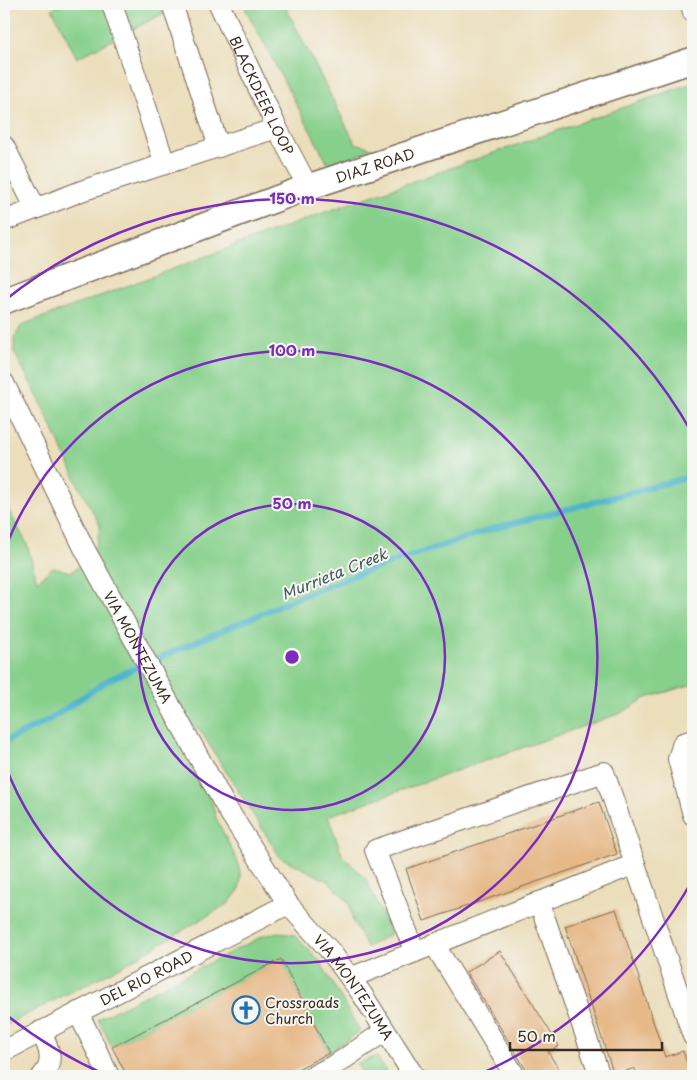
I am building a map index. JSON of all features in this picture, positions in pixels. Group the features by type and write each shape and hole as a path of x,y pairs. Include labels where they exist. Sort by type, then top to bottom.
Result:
{"main road":[{"name":"DIAZ ROAD","path":"4,301 308,186 693,60"}],"street":[{"path":"112,4 165,164"},
{"path":"172,4 219,147"},
{"name":"BLACKDEER LOOP","path":"219,4 277,128 308,186"},
{"path":"690,4 693,12"},
{"path":"4,221 84,190 277,128"},
{"path":"4,146 36,209"},
{"name":"VIA MONTEZUMA","path":"4,383 84,548 226,807 288,904 331,952 414,1076"},
{"path":"693,740 683,743 678,759 693,815"},
{"path":"415,952 375,850 604,772 693,1036"},
{"path":"350,978 635,864"},
{"path":"540,902 600,1076"},
{"name":"DEL RIO ROAD","path":"4,1051 288,904"},
{"path":"434,944 515,1076"},
{"path":"78,1012 109,1076"},
{"path":"313,1076 338,1063 385,1030"},
{"path":"41,1031 50,1049 47,1071 42,1076"}],"green space":[{"path":"63,4 167,4 170,10 77,58 52,9"},
{"path":"243,4 284,4 355,143 375,149 328,164"},
{"path":"693,83 693,684 646,698 621,713 328,816 342,855 366,879 391,934 367,947 353,922 349,903 341,894 328,881 280,857 198,727 182,744 210,795 216,818 237,860 241,877 239,890 229,903 122,966 4,1026 4,502 27,544 37,581 53,567 70,572 88,562 97,542 100,525 14,352 14,338 22,325 331,210"},
{"path":"280,933 294,935 319,960 360,1031 329,1053 281,960 112,1047 98,1019 265,935"},
{"path":"376,1056 389,1076 364,1076 357,1064"}],"building":[{"path":"599,802 617,854 424,921 406,869"},
{"path":"616,909 665,1057 683,1051 691,1076 638,1076 635,1068 614,1075 565,926"},
{"path":"500,951 559,1046 548,1052 563,1076 530,1076 466,972"},
{"name":"Crossroads Church","path":"281,959 329,1053 284,1076 127,1076 112,1047"}],"waterway":[{"name":"Murrieta Creek","path":"4,742 49,720 108,680 297,598 366,571 492,529 693,476"}],"place":[{"name":"Crossroads Church","path":"246,1010"}]}
